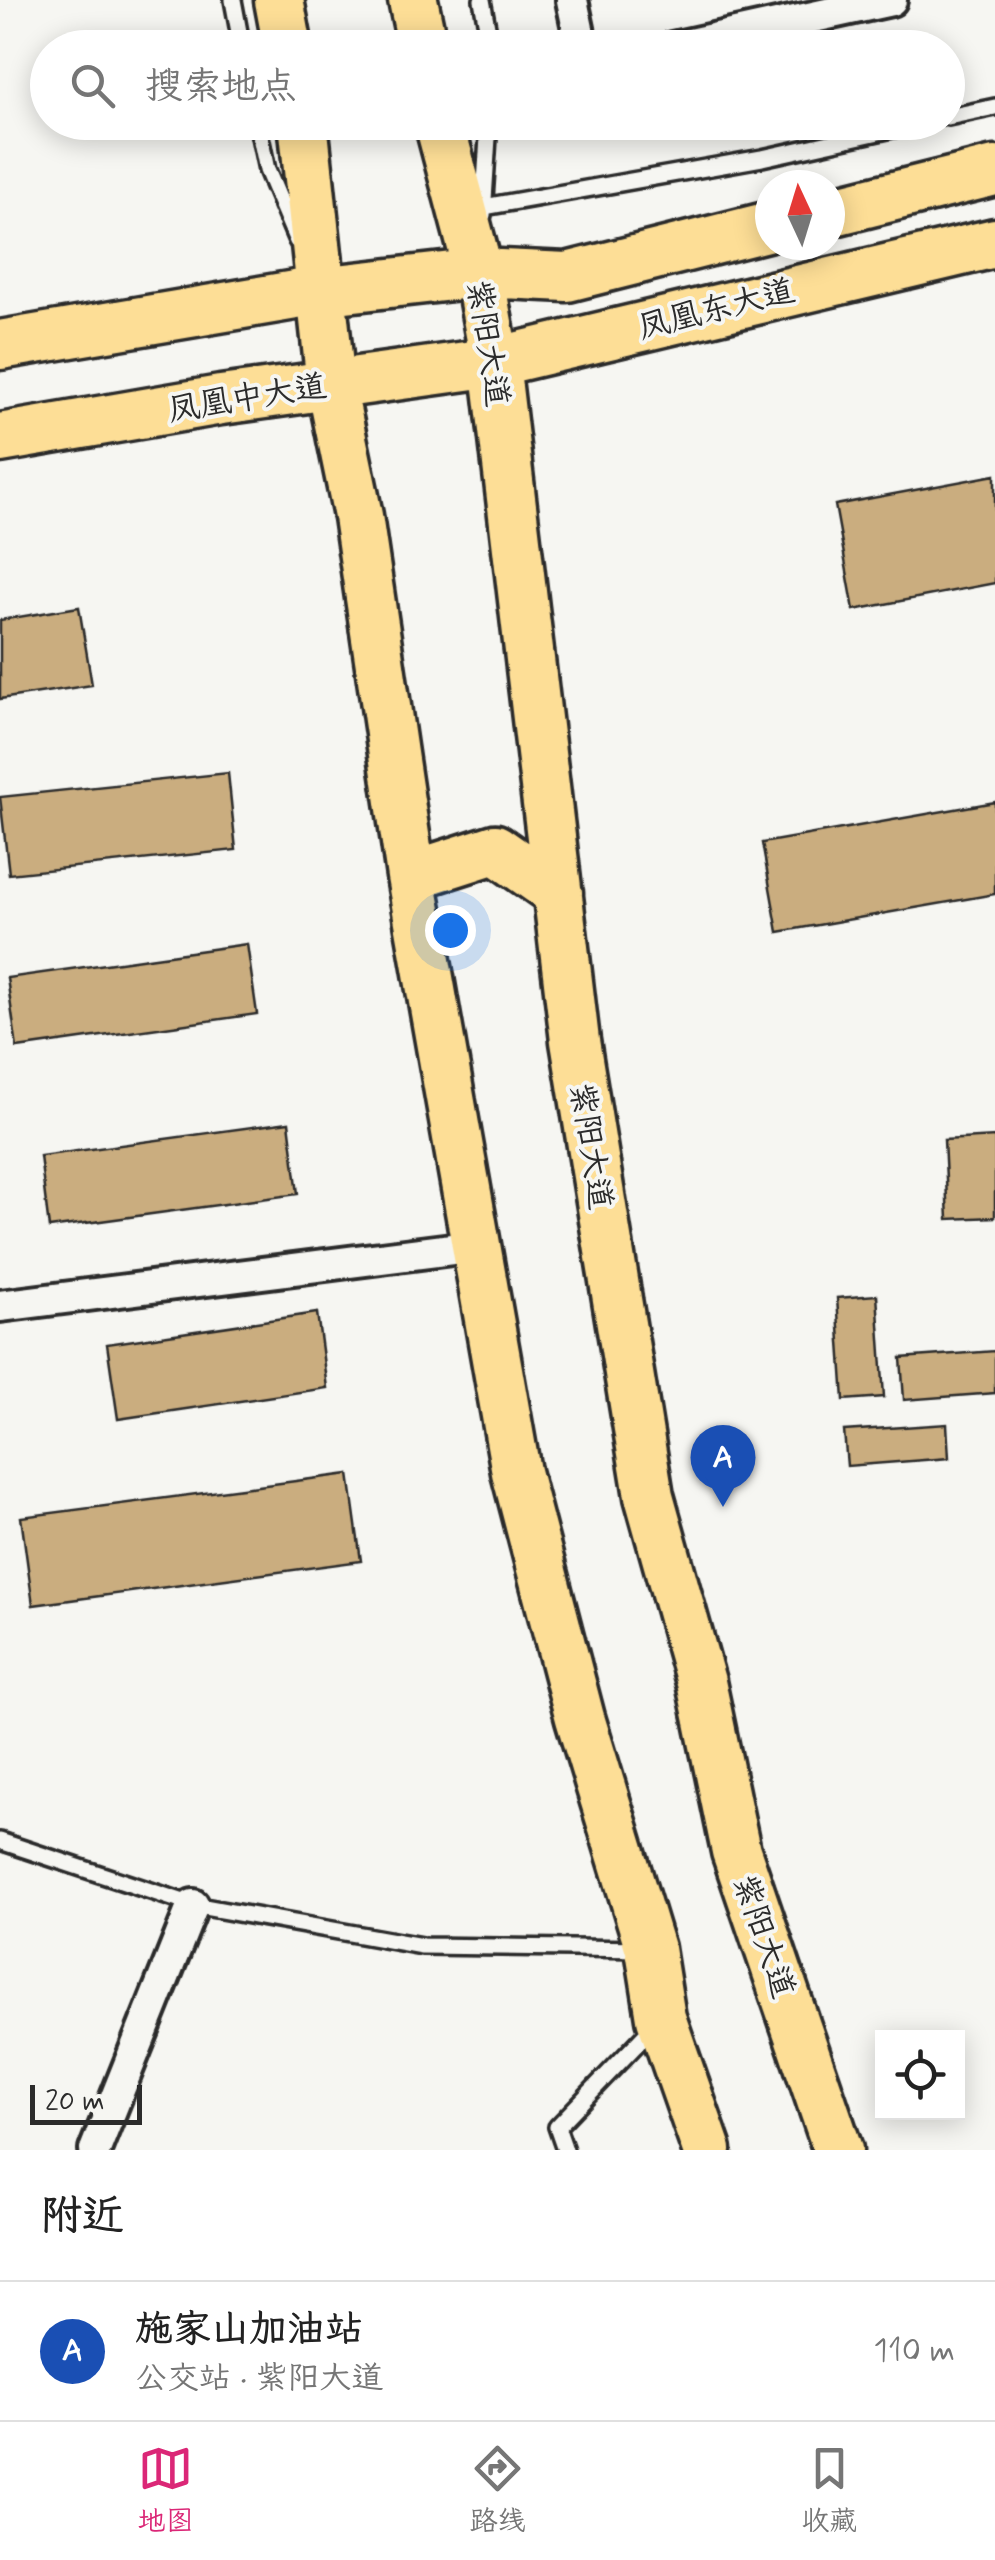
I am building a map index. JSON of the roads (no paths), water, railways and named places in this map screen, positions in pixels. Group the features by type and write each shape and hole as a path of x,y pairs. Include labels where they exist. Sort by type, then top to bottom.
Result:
{"main road":[{"path":"279,0 285,30"},
{"path":"413,0 419,30"},
{"path":"307,140 331,384 358,516 411,876 516,1472 580,1718 650,1948 661,2018 707,2150"},
{"name":"紫阳大道","path":"446,140 472,209 495,362 576,1040 648,1496 701,1682 736,1851 838,2150"},
{"path":"845,208 995,170"},
{"name":"凤凰东大道","path":"479,274 567,277 755,230"},
{"name":"凤凰东大道","path":"495,362 995,243"},
{"path":"0,345 319,291 479,274"},
{"name":"凤凰中大道","path":"0,438 331,384 495,362"},
{"path":"411,876 495,849 558,893"}],"street":[{"path":"572,0 578,30"},
{"path":"754,30 891,0"},
{"path":"0,1306 476,1246"},
{"path":"95,2150 193,1905"}],"lane":[{"path":"234,0 239,30"},
{"path":"482,0 488,30"},
{"path":"965,114 995,107"},
{"path":"261,140 267,170 319,291"},
{"path":"485,140 472,209 843,140"},
{"path":"0,1842 193,1905 422,1946 650,1948"},
{"path":"566,2150 557,2127 661,2018"}],"place":[{"name":"施家山加油站","path":"723,1507"}]}
